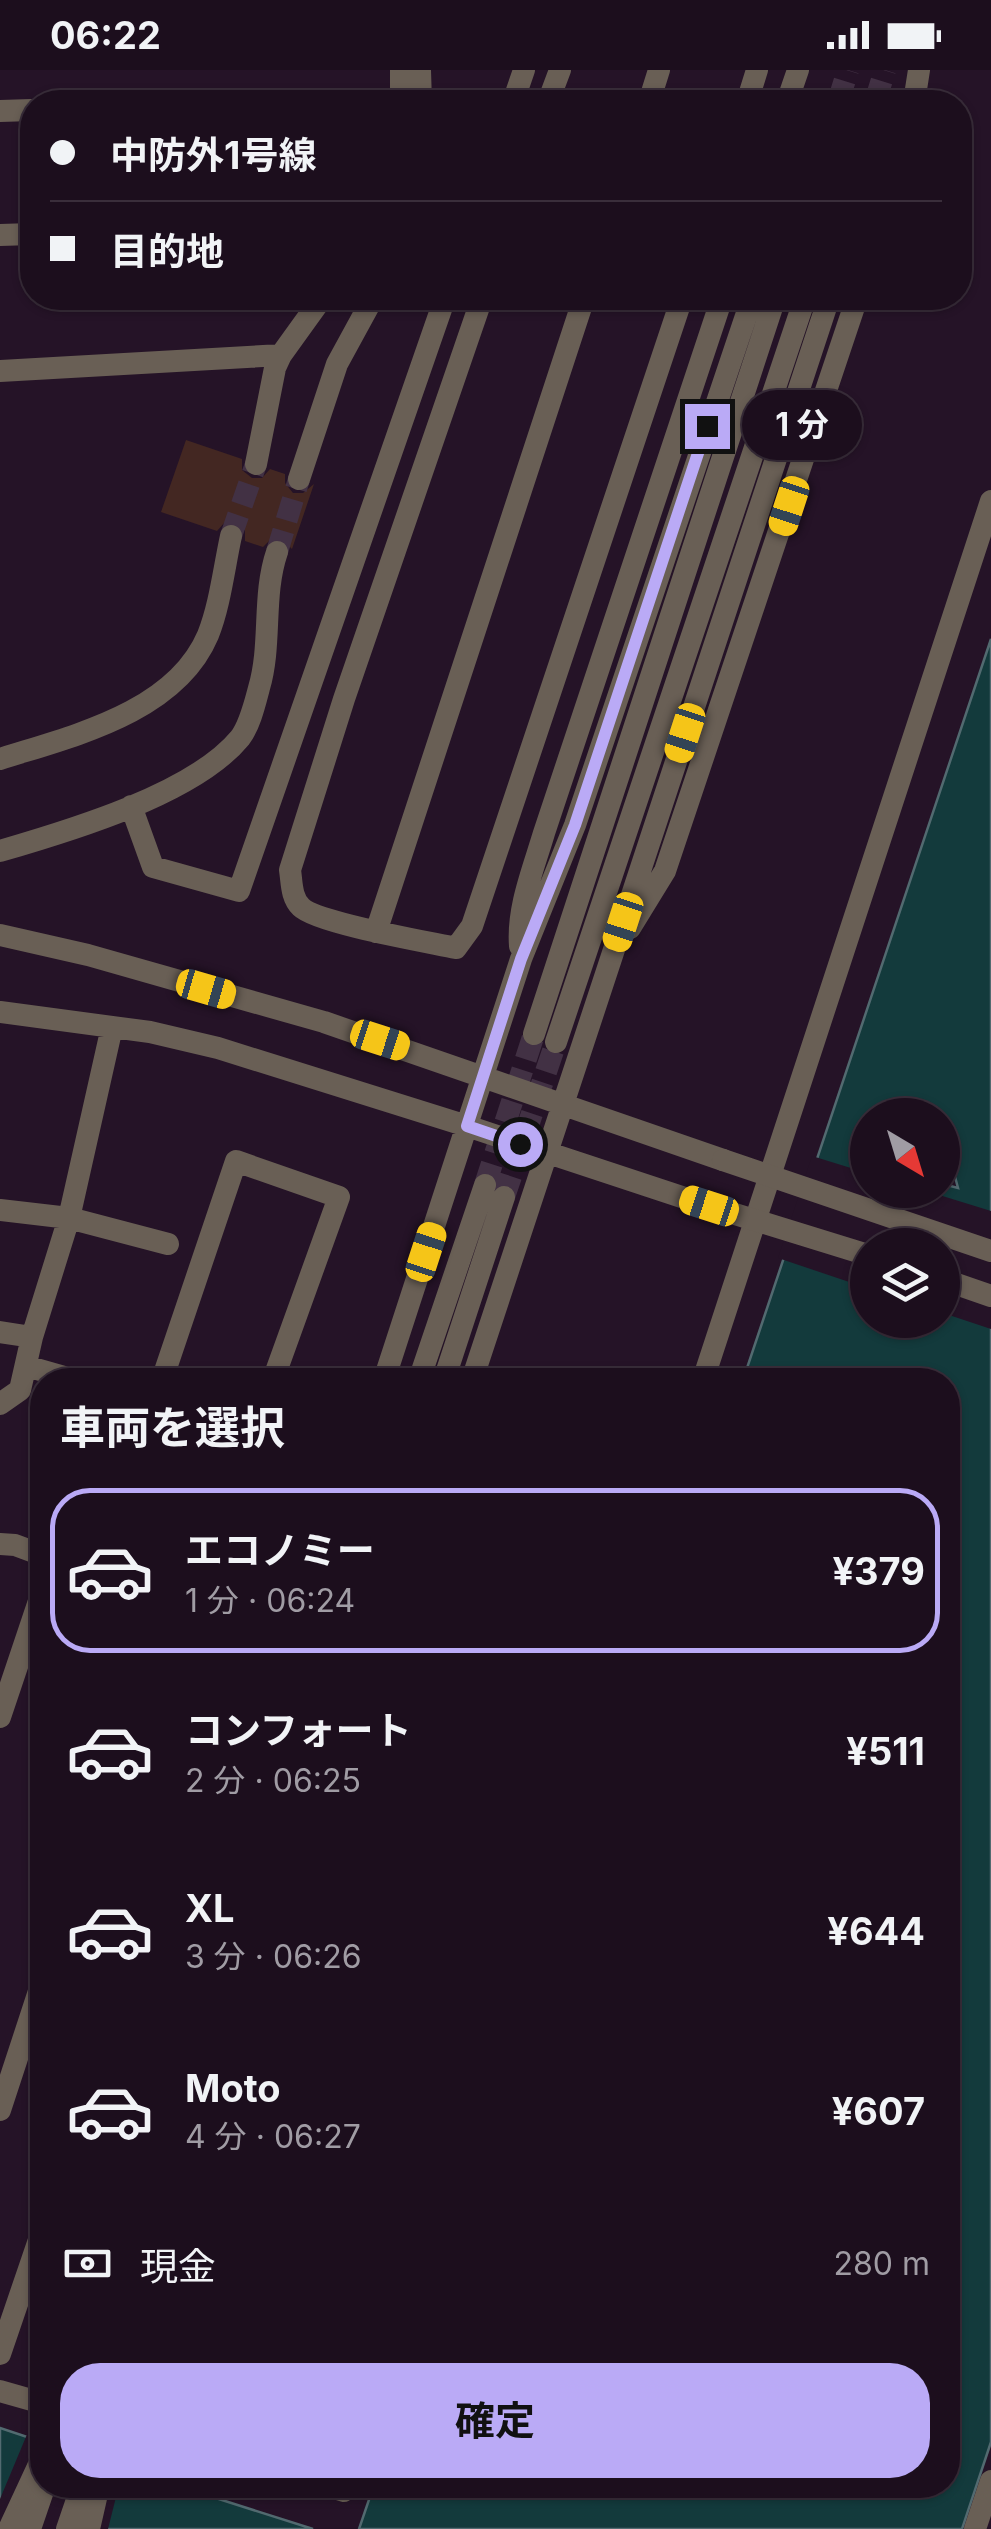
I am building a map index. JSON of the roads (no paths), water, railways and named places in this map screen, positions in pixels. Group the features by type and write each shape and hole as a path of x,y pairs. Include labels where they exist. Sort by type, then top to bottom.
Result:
{"street":[{"path":"256,464 276,368 313,310"},
{"path":"299,479 337,364 367,310"},
{"path":"131,806 153,867 239,891 441,310"},
{"path":"478,310 344,699 290,870 294,898 305,911 376,932 456,948 472,926 678,310"},
{"path":"376,932 580,310"},
{"path":"521,959 521,916 544,834 718,310"},
{"path":"388,1368 521,959 575,825 748,310"},
{"path":"771,310 545,1038 801,310"},
{"path":"476,1368 825,310"},
{"path":"610,960 666,871 853,310"},
{"path":"0,371 282,354"},
{"path":"707,1368 991,501"},
{"path":"0,759 112,723 151,699 184,671 208,636 231,536"},
{"path":"0,851 159,796 226,753 244,734 261,684 269,574 277,552"},
{"path":"0,935 324,1022 562,1107 991,1251"},
{"path":"0,1012 150,1032 234,1053 850,1249"},
{"path":"0,1404 20,1390 32,1336 69,1218 112,1027"},
{"path":"166,1368 236,1161 339,1198 277,1368"},
{"path":"424,1368 495,1191 447,1368"},
{"path":"0,1210 69,1218 168,1244"},
{"path":"960,1285 991,1296"},
{"path":"0,1332 32,1336"},
{"path":"26,1366 33,1368"},
{"path":"0,1544 30,1551"},
{"path":"0,1718 30,1645"},
{"path":"0,2110 30,2019"},
{"path":"0,2354 30,2266"},
{"path":"0,2390 30,2399"},
{"path":"975,2529 991,2481"},
{"path":"10,2529 30,2485"},
{"path":"30,2529 41,2498"},
{"path":"67,2529 78,2498"},
{"path":"89,2529 96,2498"}],"tunnel":[{"path":"842,90 848,70"},
{"path":"879,90 885,70"},
{"path":"231,536 256,464"},
{"path":"277,552 299,479"},
{"path":"485,1185 534,1034"},
{"path":"504,1197 556,1042"}]}
